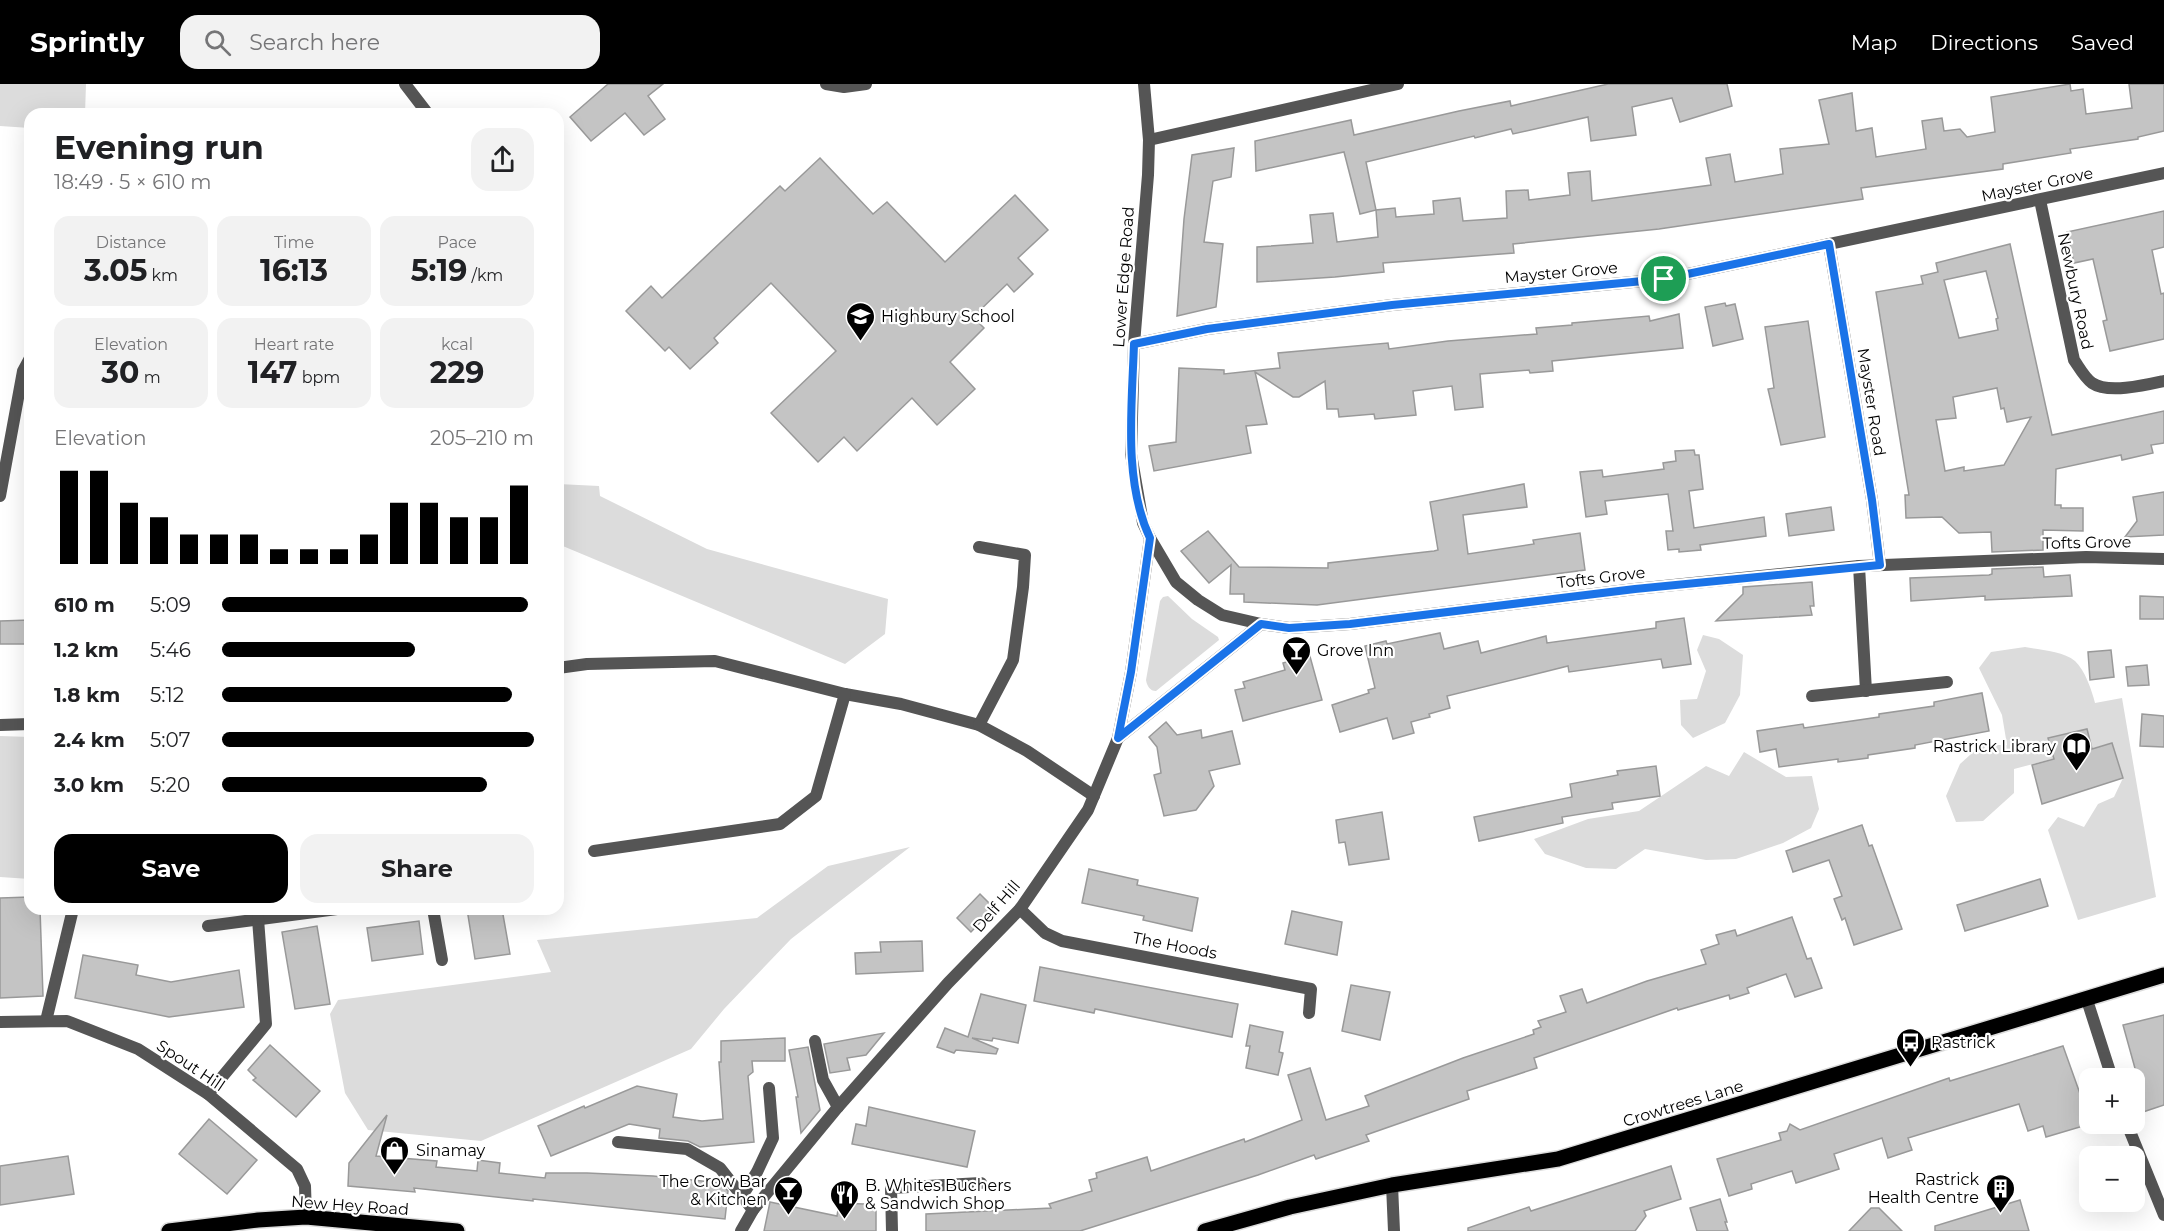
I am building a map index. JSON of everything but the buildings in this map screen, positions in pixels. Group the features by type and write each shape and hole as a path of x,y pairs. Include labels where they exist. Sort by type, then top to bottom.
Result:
{"main road":[{"name":"Crowtrees Lane","path":"1205,1231 1290,1207 1392,1185 1558,1159 2164,975"},
{"name":"New Hey Road","path":"169,1231 258,1220 306,1217 457,1231"}],"street":[{"path":"405,84 423,108"},
{"path":"826,84 844,87 866,84"},
{"name":"Lower Edge Road","path":"1144,84 1149,140 1148,175 1134,344 1131,454 1143,523 1176,582 1198,600 1222,615 1261,624"},
{"path":"1149,140 1398,84"},
{"name":"Mayster Grove","path":"1134,344 1207,329 1392,305 1664,279 2164,173"},
{"name":"Newbury Road","path":"2040,200 2074,360 2092,383 2110,388 2164,381"},
{"name":"Mayster Road","path":"1829,244 1872,500 1880,565"},
{"path":"0,496 24,369"},
{"name":"Delf Hill","path":"741,1231 753,1210 838,1107 948,983 1020,909 1088,810 1118,738 1131,672 1150,538"},
{"path":"979,547 1025,555 1013,660 979,725"},
{"name":"Tofts Grove","path":"1261,624 1289,628 1350,624 1635,589 1859,566 2086,557 2164,559"},
{"path":"1859,566 1866,691"},
{"path":"1118,738 1261,624"},
{"path":"564,667 587,664 715,662 845,694 901,704 979,725 1028,751 1094,796"},
{"path":"1812,696 1947,682"},
{"path":"594,851 780,824 816,796 845,694"},
{"path":"0,725 24,724"},
{"name":"The Hoods","path":"1020,909 1045,933 1062,941 1311,989 1309,1013"},
{"path":"46,1021 72,915"},
{"path":"208,927 290,915"},
{"path":"434,915 442,960"},
{"path":"208,1094 266,1024 258,919"},
{"path":"2087,1000 2109,1068"},
{"name":"Spout Hill","path":"0,1022 66,1021 138,1049 208,1094 297,1169 305,1186 306,1217"},
{"path":"815,1041 823,1080 838,1107"},
{"path":"742,1196 757,1172 773,1138 769,1088"},
{"path":"2131,1134 2164,1215"},
{"path":"618,1142 687,1149 720,1168 753,1210"},
{"path":"892,1231 891,1188 981,1183"},
{"path":"1392,1185 1394,1231"}],"shaded area":[{"path":"0,84 86,84 85,108 24,108 24,128 0,126"},
{"path":"564,484 599,486 600,496 707,549 888,599 885,634 845,664 564,547"},
{"path":"1168,596 1219,640 1154,691 1149,688 1146,680 1160,601 1163,597"},
{"path":"1703,635 1719,639 1743,655 1740,695 1725,723 1693,738 1681,725 1680,700 1697,699 1706,671 1697,650"},
{"path":"2025,647 2058,653 2075,661 2085,675 2095,703 2122,698 2156,897 2078,920 2048,830 2058,817 2084,827 2098,804 2114,797 2123,778 2112,743 2014,769 2014,793 1983,821 1956,822 1946,796 1960,764 1981,745 2007,745 2002,715 1979,668 1991,652"},
{"path":"0,736 24,737 24,879 0,877"},
{"path":"1744,752 1786,777 1812,776 1819,809 1811,828 1783,843 1736,859 1706,860 1645,849 1616,869 1586,868 1545,854 1534,839 1588,819 1639,811 1706,766 1729,776"},
{"path":"910,847 791,939 724,1009 691,1049 481,1141 368,1130 345,1093 330,1014 338,1000 551,972 537,940 757,918 828,866"}],"place":[{"name":"Highbury School","path":"860,342"},
{"name":"Grove Inn","path":"1296,676"},
{"name":"Rastrick Library","path":"2077,772"},
{"name":"Rastrick","path":"1910,1068"},
{"name":"Sinamay","path":"395,1176"},
{"name":"Rastrick Health Centre","path":"2000,1214"},
{"name":"The Crow Bar & Kitchen","path":"788,1216"},
{"name":"B. Whites Buchers & Sandwich Shop","path":"844,1220"}],"route":[{"path":"1829,244 1872,500 1880,565 1635,589 1350,624 1289,628 1261,624 1118,738 1131,672 1150,538 1143,523 1131,454 1134,344 1207,329 1392,305 1664,279 1829,244"}]}
